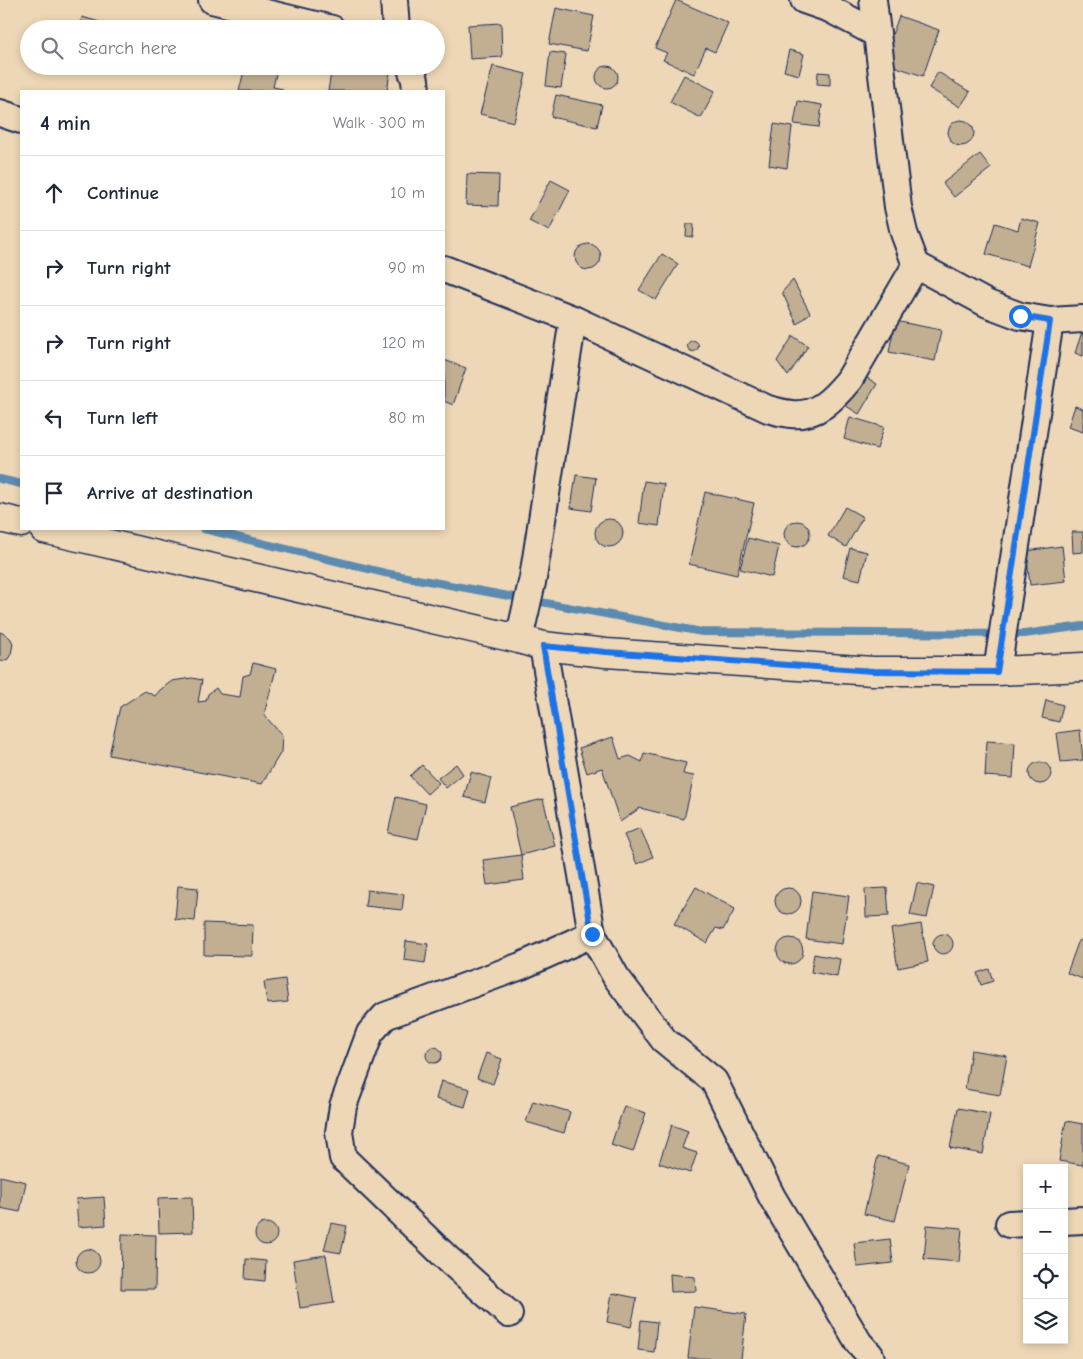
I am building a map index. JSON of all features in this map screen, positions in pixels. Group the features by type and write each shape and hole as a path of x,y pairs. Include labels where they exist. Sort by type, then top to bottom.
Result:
{"street":[{"path":"212,0 295,20"},
{"path":"394,0 395,20"},
{"path":"804,0 830,9 877,34"},
{"path":"873,0 898,207 904,233 916,265 988,304 1020,316 1050,321 1083,319"},
{"path":"413,75 416,90"},
{"path":"0,113 20,120"},
{"path":"445,269 573,319 768,409 792,414 810,412 823,406 849,380 916,265"},
{"path":"573,319 533,578 531,642 592,934 616,977 664,1040 714,1081 772,1197 862,1354"},
{"path":"997,672 1050,321"},
{"path":"0,518 20,523"},
{"path":"48,530 531,642 616,653 873,671 997,672 1083,667"},
{"path":"510,1314 449,1260 344,1158 339,1132 343,1106 370,1033 385,1016 521,966 592,934"},
{"path":"1068,1221 1083,1220"}],"building":[{"path":"676,0 728,23 715,52 706,48 694,74 663,60 667,53 655,48"},
{"path":"556,8 594,16 587,51 549,44"},
{"path":"899,16 939,30 923,76 882,62"},
{"path":"82,17 93,20 81,20"},
{"path":"501,23 502,57 470,59 468,25"},
{"path":"789,50 804,54 799,75 784,71"},
{"path":"550,52 566,54 561,88 546,86"},
{"path":"493,66 526,74 514,122 480,114"},
{"path":"607,66 615,69 618,77 615,85 607,88 599,85 596,77 599,69"},
{"path":"818,72 830,73 830,85 817,84"},
{"path":"938,72 970,92 960,107 929,88"},
{"path":"243,75 276,75 273,87 283,89 282,90 239,90"},
{"path":"331,75 390,75 387,90 328,90"},
{"path":"684,75 715,91 701,118 670,102"},
{"path":"556,95 602,105 597,127 551,117"},
{"path":"798,101 822,105 819,127 794,124"},
{"path":"961,120 970,124 974,133 970,142 961,146 952,142 948,133 952,124"},
{"path":"774,124 792,127 787,168 769,165"},
{"path":"980,154 991,168 954,197 943,183"},
{"path":"467,174 499,175 498,206 466,205"},
{"path":"551,180 570,190 549,231 529,221"},
{"path":"1021,218 1040,223 1028,266 986,254 995,223 1018,230"},
{"path":"687,224 694,224 693,237 686,236"},
{"path":"588,244 597,248 601,257 597,266 588,270 579,266 575,257 579,248"},
{"path":"662,254 678,264 656,300 639,290"},
{"path":"793,280 810,313 797,324 782,292"},
{"path":"895,321 941,330 935,361 889,352"},
{"path":"1083,332 1083,356 1075,353"},
{"path":"793,336 808,346 788,376 777,361"},
{"path":"693,340 699,346 693,352 687,346"},
{"path":"445,360 466,368 453,405 445,401"},
{"path":"861,374 877,384 859,414 843,404"},
{"path":"1075,406 1083,409 1083,432 1068,427"},
{"path":"850,417 884,427 877,449 844,439"},
{"path":"576,475 596,478 591,511 571,508"},
{"path":"644,481 664,484 659,526 639,523"},
{"path":"705,492 754,503 737,575 689,564"},
{"path":"845,507 863,517 846,547 828,536"},
{"path":"609,519 619,523 623,533 619,543 609,547 599,543 595,533 599,523"},
{"path":"797,521 806,525 810,534 806,543 797,547 788,543 784,534 788,525"},
{"path":"1072,532 1083,532 1083,552 1073,553"},
{"path":"748,538 779,546 772,577 740,569"},
{"path":"1062,546 1066,581 1030,585 1026,551"},
{"path":"850,548 867,552 860,580 843,576"},
{"path":"0,632 7,635 13,644 8,659 0,662"},
{"path":"253,663 276,669 264,715 282,735 281,752 262,784 109,755 120,707 145,691 155,696 172,681 192,678 202,680 198,702 206,701 208,694 216,688 220,694 240,697 243,676 250,674"},
{"path":"1046,700 1063,705 1059,722 1042,718"},
{"path":"1080,730 1083,760 1061,762 1057,733"},
{"path":"613,737 620,759 630,756 642,762 644,753 686,763 683,774 694,776 684,819 640,808 620,822 602,768 587,773 579,748"},
{"path":"987,741 1015,743 1013,778 985,776"},
{"path":"1036,762 1044,762 1051,769 1051,777 1044,784 1036,784 1029,777 1029,769"},
{"path":"456,764 463,774 446,788 438,778"},
{"path":"422,765 439,783 427,794 410,776"},
{"path":"471,772 491,778 485,802 464,797"},
{"path":"396,797 426,804 418,839 388,833"},
{"path":"543,799 555,846 521,855 510,807"},
{"path":"640,828 653,857 637,864 624,835"},
{"path":"521,855 524,880 487,885 483,860"},
{"path":"917,883 934,887 927,918 910,915"},
{"path":"178,886 198,888 195,921 175,919"},
{"path":"696,887 735,909 723,930 716,928 707,943 674,924"},
{"path":"788,888 797,892 801,901 797,910 788,914 779,910 775,901 779,892"},
{"path":"887,888 889,916 866,917 865,889"},
{"path":"367,890 404,894 402,910 365,906"},
{"path":"812,891 849,896 842,944 806,939"},
{"path":"204,923 253,925 252,956 204,955"},
{"path":"921,924 928,962 898,968 891,929"},
{"path":"943,934 950,937 953,944 950,951 943,954 936,951 933,944 936,937"},
{"path":"790,938 799,942 803,951 799,960 790,964 781,960 777,951 781,942"},
{"path":"1079,940 1083,942 1083,979 1067,973"},
{"path":"406,941 428,944 425,963 404,960"},
{"path":"814,954 840,959 837,977 811,972"},
{"path":"989,969 993,981 981,985 977,973"},
{"path":"285,979 288,1002 267,1004 264,982"},
{"path":"434,1047 440,1049 442,1055 440,1061 434,1063 428,1061 426,1055 428,1049"},
{"path":"971,1050 1007,1056 1000,1095 965,1089"},
{"path":"486,1053 502,1059 493,1084 477,1078"},
{"path":"441,1081 470,1089 465,1107 436,1099"},
{"path":"533,1101 570,1112 564,1133 526,1122"},
{"path":"624,1106 646,1113 633,1152 611,1145"},
{"path":"958,1108 990,1114 983,1154 950,1148"},
{"path":"1066,1121 1083,1124 1083,1165 1059,1161"},
{"path":"672,1125 688,1131 682,1148 697,1153 690,1173 659,1163"},
{"path":"878,1156 909,1164 895,1221 864,1214"},
{"path":"0,1176 26,1182 20,1212 0,1208"},
{"path":"104,1197 106,1225 78,1227 76,1199"},
{"path":"192,1197 193,1232 159,1233 158,1198"},
{"path":"262,1223 270,1223 277,1230 277,1238 270,1245 262,1245 255,1238 255,1230"},
{"path":"331,1223 347,1226 341,1253 324,1250"},
{"path":"927,1225 962,1228 959,1262 924,1259"},
{"path":"122,1234 156,1235 155,1289 121,1289"},
{"path":"890,1239 893,1263 857,1267 854,1243"},
{"path":"88,1249 96,1253 100,1261 96,1269 88,1273 80,1269 76,1261 80,1253"},
{"path":"326,1255 334,1303 300,1308 293,1260"},
{"path":"246,1259 266,1261 265,1281 245,1279"},
{"path":"670,1274 695,1277 696,1291 671,1292"},
{"path":"612,1293 637,1298 631,1327 607,1322"},
{"path":"694,1307 746,1314 741,1359 688,1358"},
{"path":"641,1320 657,1322 654,1352 638,1350"}],"waterway":[{"path":"0,479 20,484"},
{"path":"208,530 385,573 702,632 1024,634 1083,626"}],"route":[{"path":"592,934 543,646 873,671 997,672 1050,321 1020,316"}]}
